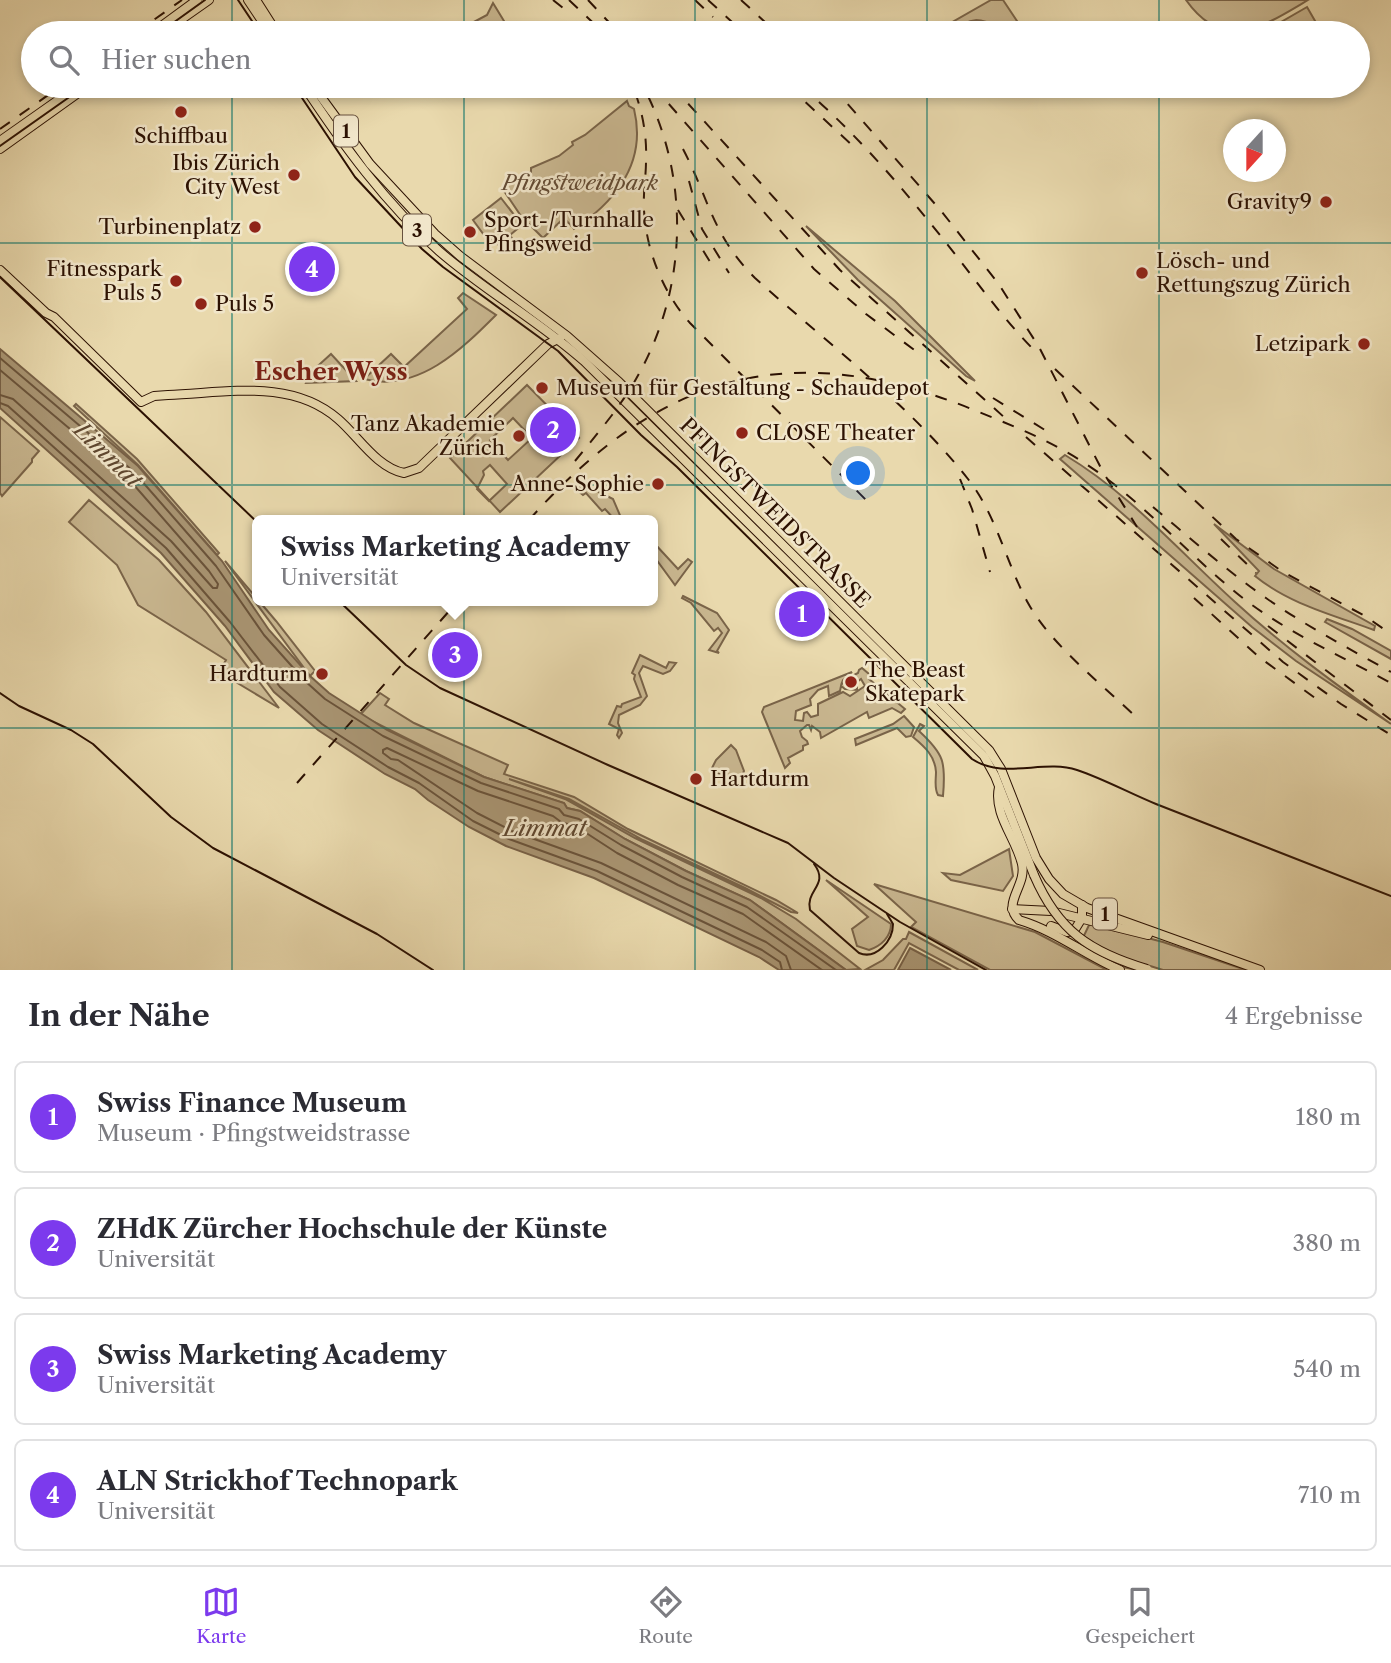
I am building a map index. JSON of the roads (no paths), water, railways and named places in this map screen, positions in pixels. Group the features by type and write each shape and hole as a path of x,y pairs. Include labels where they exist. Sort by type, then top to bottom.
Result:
{"main road":[{"path":"168,21 197,0"},
{"path":"179,21 209,0"},
{"path":"248,0 262,21"},
{"path":"256,0 270,21"},
{"path":"0,141 61,98"},
{"path":"0,149 71,98"},
{"name":"PFINGSTWEIDSTRASSE","path":"312,98 363,170 419,232 464,271 563,337 799,575 982,754 999,788"},
{"name":"PFINGSTWEIDSTRASSE","path":"322,98 370,164 435,234 563,337 657,418 991,752 1001,769 1042,870 1059,891 1082,905 1201,950"},
{"path":"0,270 46,313 54,317 141,402 154,396 168,395 269,391 293,394 322,406 351,430 386,466 407,473 419,468 546,346 563,337"},
{"path":"999,788 997,802 1023,871 1012,909 1019,920 1051,932 1120,970"},
{"name":"1","path":"999,788 1034,875 1052,909 1073,934 1102,953 1149,970"},
{"path":"1019,920 1028,918 1068,933 1076,929 1082,918 1082,905"},
{"path":"1012,909 1040,910 1082,918 1201,950"},
{"name":"1","path":"1201,950 1260,970"}],"water":[{"name":"Limmat","path":"0,349 138,466 222,561 269,630 329,693 387,730 484,777 564,803 567,808 580,811 625,839 686,871 750,900 846,970 779,970 759,957 594,878 506,846 469,827 415,789 385,774 318,730 274,692 225,626 161,553 0,408"},
{"path":"910,948 951,970 898,970"}],"tram line":[{"path":"176,21 205,0"},
{"path":"238,0 252,21"},
{"path":"0,146 68,98"},
{"path":"302,98 355,177 422,249 558,351 972,759 997,768 1064,767 1077,770 1156,804 1391,896"},
{"path":"0,277 252,517"},
{"path":"344,606 406,665 440,688 788,843 900,922 986,970"},
{"path":"0,693 19,706 71,730 93,744 171,817 213,848 377,934 433,970"},
{"path":"814,864 819,877 809,903 810,910 859,953 871,954 887,942 893,924 887,914"}],"railway":[{"path":"152,21 182,0"},
{"path":"553,0 567,11"},
{"path":"569,0 591,21"},
{"path":"588,0 608,21"},
{"path":"695,0 713,17"},
{"path":"708,0 731,21"},
{"path":"741,0 764,21"},
{"path":"0,129 44,98"},
{"path":"637,98 646,143 645,225 652,255 664,285 690,323 867,501"},
{"path":"575,461 615,411 636,379 666,308 674,271 676,195 659,121 648,98"},
{"path":"664,98 814,269 866,314 921,355"},
{"path":"683,98 840,270 1005,418"},
{"path":"801,98 853,146"},
{"path":"814,98 896,181 998,310 1032,348"},
{"path":"842,98 942,212 998,283 1039,347 1103,472 1137,527"},
{"path":"683,149 729,247 755,278 866,374 945,451 987,508 1020,588 1038,619 1078,664 1138,719"},
{"path":"689,181 702,229 729,273"},
{"path":"678,210 712,265"},
{"path":"1055,369 1236,539 1283,572 1365,616 1391,634"},
{"path":"534,515 578,470 628,431 678,401 731,382 787,373 845,375 907,387 1030,433 1070,454 1125,493 1261,612 1391,683"},
{"path":"993,398 1053,435"},
{"path":"1026,437 1283,662 1341,704 1391,735"},
{"path":"960,479 972,509 990,572"},
{"path":"1153,507 1266,598 1391,672"},
{"path":"1221,539 1256,573"},
{"path":"1194,598 1259,657 1315,698"},
{"path":"297,783 454,606"},
{"path":"1268,626 1391,720"}],"place":[{"name":"Schiffbau","path":"181,112"},
{"name":"Ibis Zürich City West","path":"294,175"},
{"name":"Gravity9","path":"1326,202"},
{"name":"Turbinenplatz","path":"255,227"},
{"name":"Sport-/Turnhalle Pfingsweid","path":"470,232"},
{"name":"ALN Strickhof Technopark","path":"312,269"},
{"name":"Lösch- und Rettungszug Zürich","path":"1142,273"},
{"name":"Fitnesspark Puls 5","path":"176,281"},
{"name":"Puls 5","path":"201,304"},
{"name":"Letzipark","path":"1364,344"},
{"name":"Museum für Gestaltung - Schaudepot","path":"542,388"},
{"name":"ZHdK Zürcher Hochschule der Künste","path":"553,430"},
{"name":"CLOSE Theater","path":"742,433"},
{"name":"Tanz Akademie Zürich","path":"519,436"},
{"name":"Anne-Sophie","path":"658,484"},
{"name":"Swiss Finance Museum","path":"802,614"},
{"name":"Swiss Marketing Academy","path":"455,655"},
{"name":"Hardturm","path":"322,674"},
{"name":"The Beast Skatepark","path":"851,682"},
{"name":"Hartdurm","path":"696,779"}],"district":[{"name":"Escher Wyss","path":"331,372"}],"park label":[{"name":"Pfingstweidpark","path":"580,183"}]}
